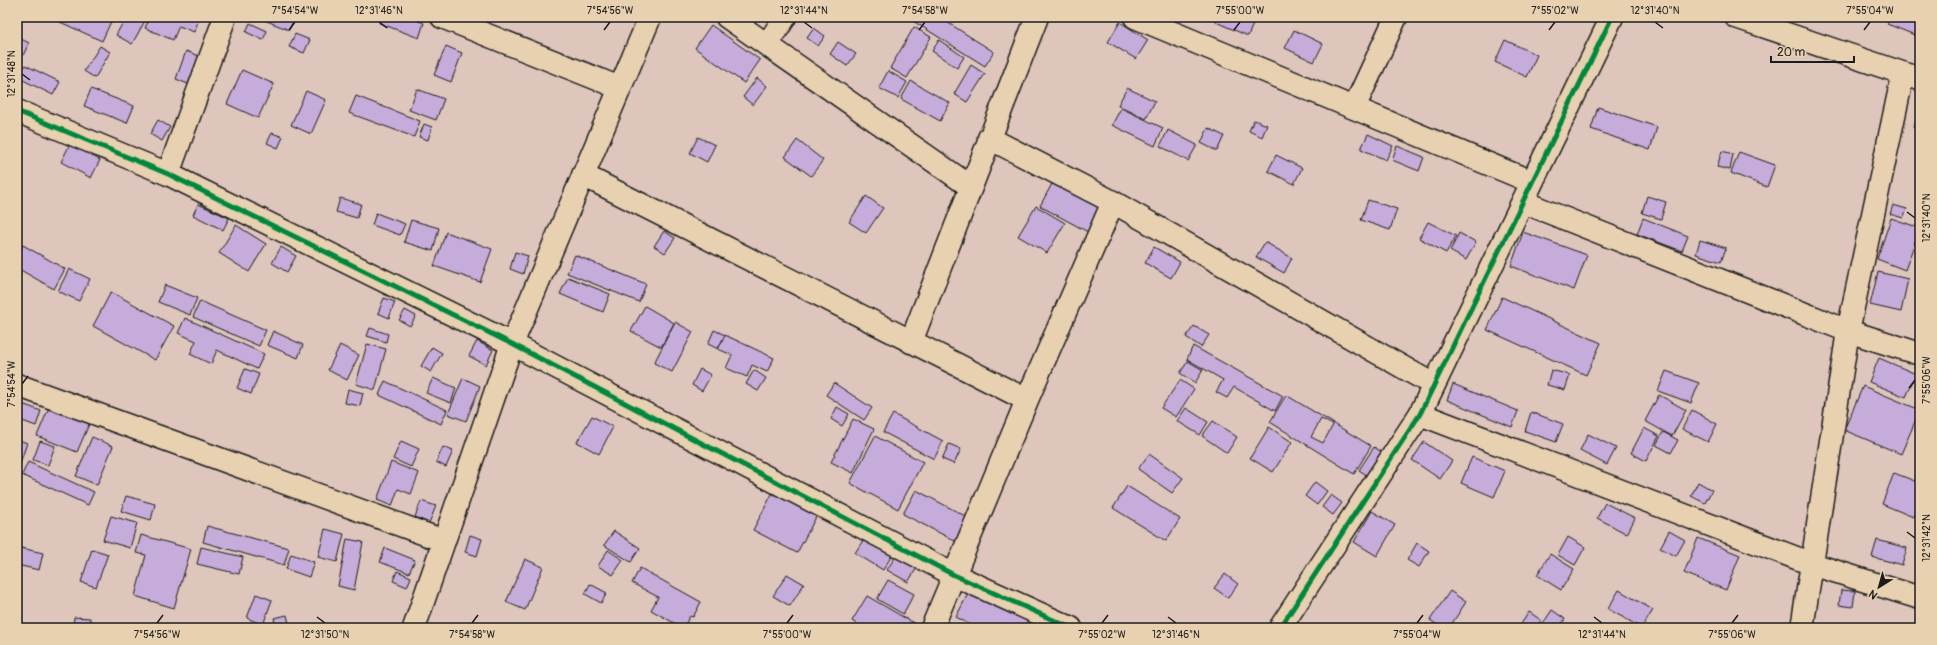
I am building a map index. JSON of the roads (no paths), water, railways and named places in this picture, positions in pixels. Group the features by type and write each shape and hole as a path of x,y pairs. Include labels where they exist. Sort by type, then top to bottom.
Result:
{"street":[{"path":"168,174 225,17"},
{"path":"442,17 620,88"},
{"path":"414,628 512,344 650,17"},
{"path":"727,17 971,187"},
{"path":"767,44 785,17"},
{"path":"911,342 1037,17"},
{"path":"1135,17 1532,182"},
{"path":"1354,108 1396,17"},
{"path":"1280,628 1420,414 1612,17"},
{"path":"1736,17 1912,76 1848,331 1802,628"},
{"path":"17,111 168,174 512,344 954,575 1071,628"},
{"path":"989,138 1113,202 1434,385"},
{"path":"583,175 1027,400"},
{"path":"932,628 1027,400 1113,202"},
{"path":"1523,202 1848,331 1920,354"},
{"path":"17,385 444,541"},
{"path":"1420,414 1812,564 1920,598"}]}
